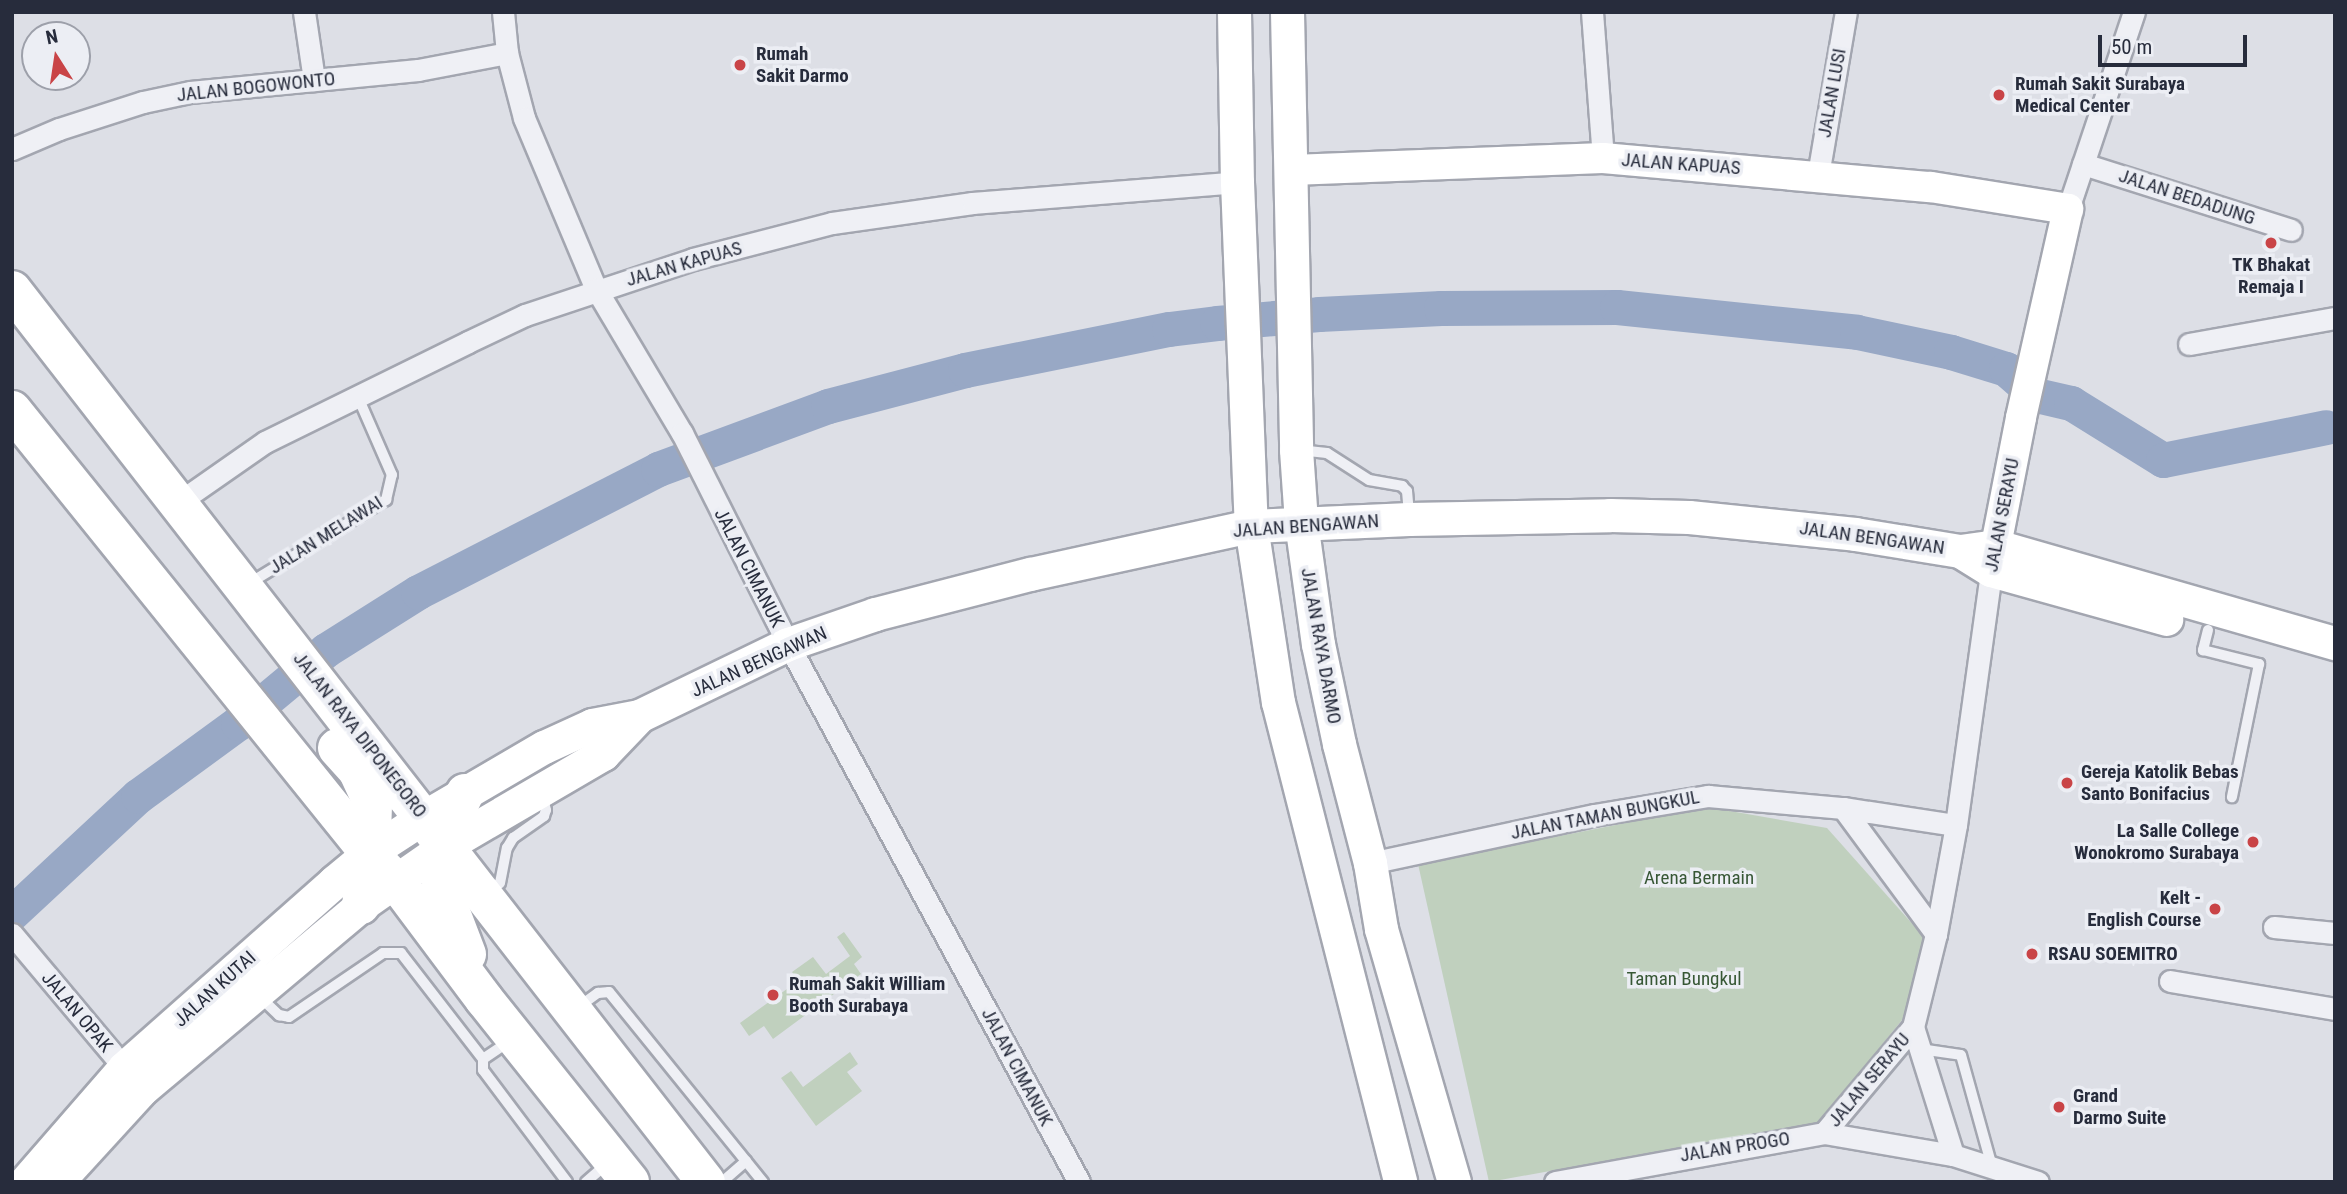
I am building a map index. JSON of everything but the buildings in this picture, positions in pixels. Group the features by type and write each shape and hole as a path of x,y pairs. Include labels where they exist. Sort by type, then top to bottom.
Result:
{"highway":[{"name":"JALAN RAYA DIPONEGORO","path":"12,290 180,502 242,587 485,895 706,1182"},
{"path":"12,410 272,734 369,853 395,880 515,1037 610,1174"},
{"path":"326,692 326,716 333,743 357,770 373,805 361,905"},
{"path":"465,793 450,824 435,831 441,886 484,999"}],"main road":[{"path":"1234,12 1237,181 1251,526 1278,702 1306,821 1339,935 1400,1182"},
{"name":"JALAN RAYA DARMO","path":"1287,12 1296,450 1301,522 1318,644 1339,744 1370,863 1381,929 1454,1182"},
{"name":"JALAN BENGAWAN","path":"465,793 544,747 592,725 639,716 788,644 875,614 955,592 1251,526 1301,522 1610,515 1689,517 1855,534 1994,558 2335,643"},
{"name":"JALAN BENGAWAN","path":"1994,558 2208,630 2335,661"},
{"name":"JALAN BENGAWAN","path":"395,880 435,831 540,792 603,754 639,716"},
{"name":"JALAN KUTAI","path":"25,1182 369,853 435,831"},
{"name":"JALAN KUTAI","path":"57,1182 133,1078 256,993 395,880"},
{"path":"1339,935 1348,946 1363,947 1377,939 1381,929"},
{"path":"1356,1004 1371,988 1384,985 1399,990"}],"street":[{"path":"303,12 314,80"},
{"name":"JALAN CIMANUK","path":"503,12 507,53 524,118 596,289 682,433 713,500 788,644 1079,1182"},
{"path":"1592,12 1603,158"},
{"name":"JALAN LUSI","path":"1818,175 1846,12"},
{"name":"JALAN SERAYU","path":"1824,1133 1913,1027 1936,933 1956,825 1994,558 2021,418 2068,209 2134,12"},
{"name":"JALAN BOGOWONTO","path":"12,149 59,129 143,102 190,92 418,70 507,53"},
{"name":"JALAN KAPUAS","path":"1292,170 1603,158 1931,187 2068,209"},
{"name":"JALAN BEDADUNG","path":"2083,164 2291,230"},
{"name":"JALAN KAPUAS","path":"180,502 265,442 525,315 596,289 693,259 832,223 973,202 1237,181"},
{"path":"2189,344 2335,318"},
{"name":"JALAN TAMAN BUNGKUL","path":"1370,863 1594,815 1708,796 1843,808 1956,825"},
{"path":"1843,808 1936,933"},
{"path":"2274,927 2335,933"},
{"name":"JALAN OPAK","path":"15,938 133,1078"},
{"path":"2171,981 2335,1009"},
{"name":"JALAN SERAYU","path":"1913,1027 1953,1155"},
{"name":"JALAN PROGO","path":"1555,1182 1824,1133 1953,1155 2038,1182"}],"lane":[{"name":"JALAN MELAWAI","path":"242,587 386,500 392,475 357,395"},
{"path":"1296,450 1327,453 1369,480 1402,486 1407,491 1409,519"},
{"path":"2208,630 2203,650 2259,664 2232,797"},
{"path":"485,895 500,883 507,848 513,838 544,816 546,802 540,792"},
{"path":"256,993 279,1015 289,1017 364,964 395,951 401,953 483,1059 483,1070 567,1182"},
{"path":"574,1010 598,993 609,992 763,1182"},
{"path":"483,1059 515,1037"},
{"path":"1920,1049 1961,1055 1993,1168"},
{"path":"722,1182 746,1161"}],"green space":[{"name":"Taman Bungkul","path":"1707,807 1827,828 1924,937 1906,1015 1820,1122 1489,1182 1418,864"},
{"path":"844,932 862,957 854,964 861,974 773,1039 764,1026 749,1036 740,1023 798,981 792,972 813,957 826,974 850,956 837,937"},
{"path":"850,1052 858,1064 847,1072 862,1091 816,1126 781,1078 791,1071 803,1087"}],"waterway":[{"path":"12,913 138,796 238,723 326,650 418,592 658,469 828,406 965,370 1169,329 1217,323 1319,314 1441,308 1617,307 1857,332 1951,352 2006,369 2036,395 2071,403 2163,460 2326,427"},
{"path":"2326,427 2335,426"}],"place":[{"name":"Rumah Sakit Darmo","path":"740,65"},
{"name":"Rumah Sakit Surabaya Medical Center","path":"1999,95"},
{"name":"TK Bhakat Remaja I","path":"2271,243"},
{"name":"Gereja Katolik Bebas Santo Bonifacius","path":"2067,783"},
{"name":"La Salle College Wonokromo Surabaya","path":"2253,842"},
{"name":"Kelt - English Course","path":"2215,909"},
{"name":"RSAU SOEMITRO","path":"2032,954"},
{"name":"Rumah Sakit William Booth Surabaya","path":"773,995"},
{"name":"Grand Darmo Suite","path":"2059,1107"}],"park label":[{"name":"Arena Bermain","path":"1699,878"}]}
